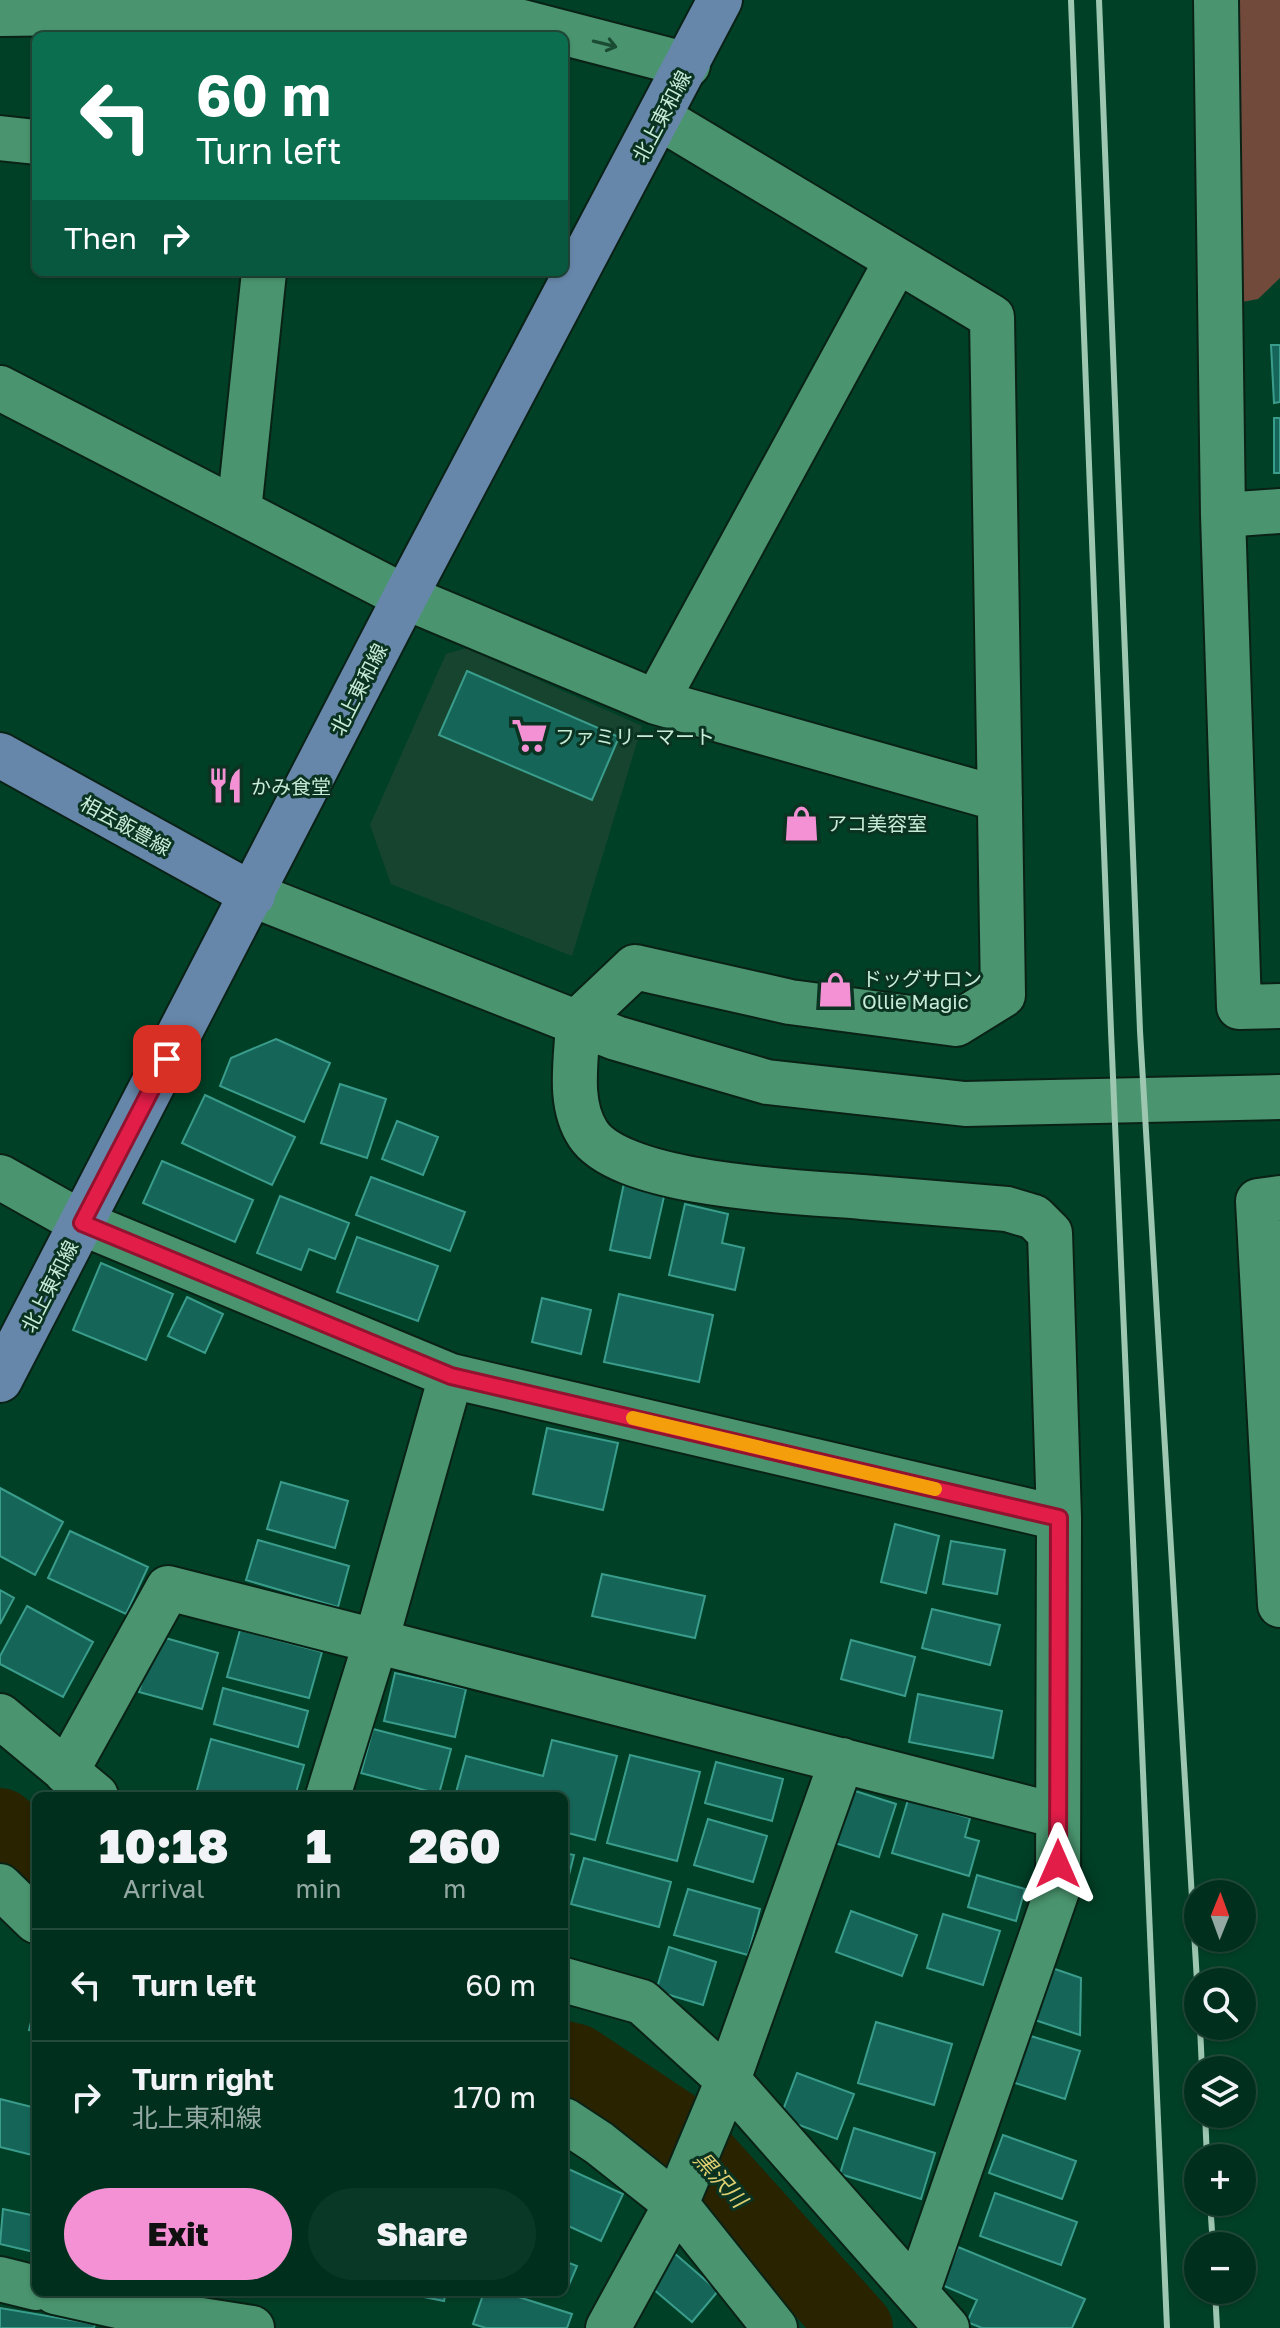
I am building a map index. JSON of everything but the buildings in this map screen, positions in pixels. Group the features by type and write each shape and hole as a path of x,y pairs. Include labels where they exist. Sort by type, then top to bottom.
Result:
{"main road":[{"name":"北上東和線","path":"0,1380 405,597 720,0"},
{"name":"相去飯豊線","path":"0,755 253,895"}],"street":[{"path":"1216,0 1223,515 1239,1007 1280,1006"},
{"path":"0,14 468,8 561,32"},
{"path":"568,34 688,65"},
{"path":"660,118 992,317 1003,995 956,1024 790,1002 635,967 578,1021 575,1102 589,1135 613,1156 727,1186 1007,1209 1034,1217 1050,1233 1059,1518 1058,1888 917,2293"},
{"path":"0,138 32,142"},
{"path":"656,702 897,260"},
{"path":"239,511 264,276"},
{"path":"0,388 405,597 656,702 1000,799"},
{"path":"1223,515 1280,511"},
{"path":"253,895 616,1038 767,1082 965,1104 1280,1097"},
{"path":"0,1177 82,1223 451,1376 1059,1518"},
{"path":"1280,1198 1258,1201 1280,1605"},
{"path":"329,1792 376,1641 451,1376"},
{"path":"0,1716 81,1784 168,1588 1058,1816"},
{"path":"608,2328 676,2204 728,2080 842,1760"},
{"path":"0,1886 32,1917"},
{"path":"568,1981 642,2002 728,2080 947,2328"},
{"path":"568,2123 676,2204 775,2328"},
{"path":"0,2279 32,2287"},
{"path":"66,2296 130,2319 252,2328"}],"shaded area":[{"path":"1203,0 1280,0 1280,278 1258,299 1216,307"},
{"path":"466,648 642,726 572,956 391,884 370,825 446,654"}],"waterway":[{"name":"黒沢川","path":"0,1825 32,1852"},
{"name":"黒沢川","path":"568,2059 576,2061 675,2127 856,2328"}],"railway":[{"path":"1071,0 1111,1031 1167,2328"},
{"path":"1099,0 1140,1031 1196,1968"},
{"path":"1201,2040 1201,2056"},
{"path":"1206,2128 1206,2144"},
{"path":"1211,2216 1212,2232"},
{"path":"1216,2304 1217,2328"}],"slow traffic":[{"path":"633,1418 935,1489"}],"place":[{"name":"ファミリーマート","path":"529,736"},
{"name":"かみ食堂","path":"225,786"},
{"name":"アコ美容室","path":"801,823"},
{"name":"ドッグサロン Ollie Magic","path":"836,990"}],"route":[{"path":"167,1059 82,1223 451,1376 1059,1518 1058,1864"}]}
